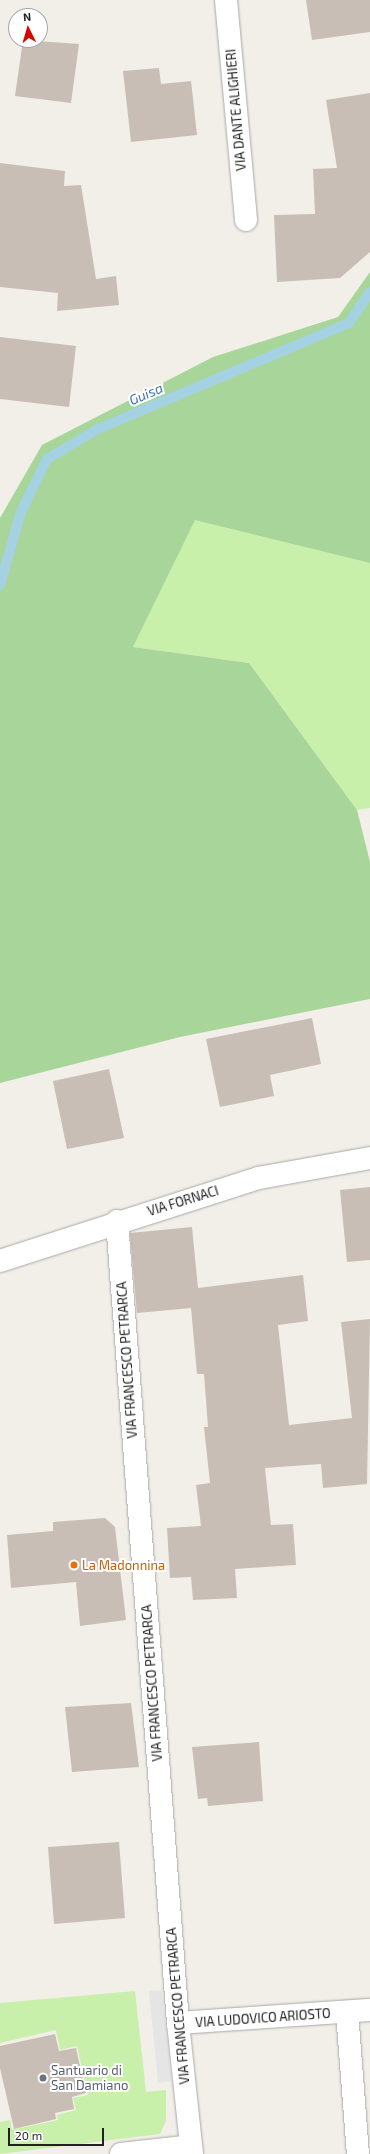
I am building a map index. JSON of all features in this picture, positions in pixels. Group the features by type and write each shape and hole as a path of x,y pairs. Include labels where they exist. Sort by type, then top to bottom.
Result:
{"street":[{"name":"VIA DANTE ALIGHIERI","path":"226,0 246,220"},
{"name":"VIA FORNACI","path":"0,1260 117,1221 259,1178 370,1158"},
{"name":"VIA FRANCESCO PETRARCA","path":"117,1221 178,2023 192,2150 121,2154"},
{"name":"VIA LUDOVICO ARIOSTO","path":"178,2023 370,2010"},
{"name":"VIA LUDOVICO ARIOSTO","path":"347,2012 358,2154"}],"green space":[{"path":"370,272 370,563 195,520 133,647 249,663 357,810 370,862 370,999 180,1037 0,1083 0,518 42,445 213,357 338,317"},
{"path":"195,519 370,563 370,808 357,810 249,663 133,647"},
{"path":"135,1991 146,2092 166,2090 166,2121 160,2134 0,2154 0,2122 10,2120 12,2130 58,2120 57,2115 76,2110 73,2098 88,2095 77,2046 60,2050 56,2030 0,2043 0,2003"}],"shaded area":[{"path":"162,1990 171,2081 158,2083 149,1991"}],"building":[{"path":"306,0 370,0 370,32 312,40"},
{"path":"48,42 79,44 71,103 15,96 22,48 48,48"},
{"path":"159,68 161,84 191,81 197,135 131,142 123,71"},
{"path":"370,93 370,252 340,278 277,282 274,215 315,214 313,169 337,168 326,100"},
{"path":"0,163 65,171 64,186 81,185 96,279 116,276 119,305 57,311 58,293 0,287"},
{"path":"0,337 76,346 69,407 0,399"},
{"path":"312,1018 321,1064 270,1075 274,1096 220,1107 206,1039"},
{"path":"109,1069 124,1138 67,1149 53,1081"},
{"path":"370,1187 370,1260 347,1262 340,1190"},
{"path":"192,1227 198,1288 303,1275 308,1321 278,1325 289,1425 352,1418 341,1322 370,1319 367,1484 323,1488 321,1464 265,1468 271,1525 293,1524 296,1565 235,1569 237,1598 193,1600 191,1577 170,1578 167,1528 201,1526 196,1485 210,1483 204,1427 208,1427 204,1374 197,1374 191,1308 137,1313 130,1233"},
{"path":"105,1518 115,1527 126,1620 80,1626 76,1582 11,1588 7,1535 53,1531 53,1522"},
{"path":"131,1703 139,1767 72,1772 65,1707"},
{"path":"259,1742 263,1801 208,1806 207,1798 198,1799 192,1747"},
{"path":"119,1842 125,1918 54,1924 48,1847"},
{"name":"Santuario di San Damiano","path":"55,2034 59,2051 76,2048 86,2093 72,2097 74,2109 55,2113 56,2119 14,2129 0,2068 0,2046"}],"waterway":[{"name":"Guisa","path":"0,585 21,512 47,459 98,429 349,323 370,292"}],"place":[{"name":"La Madonnina","path":"74,1565"},
{"name":"Santuario di San Damiano","path":"43,2078"}]}
